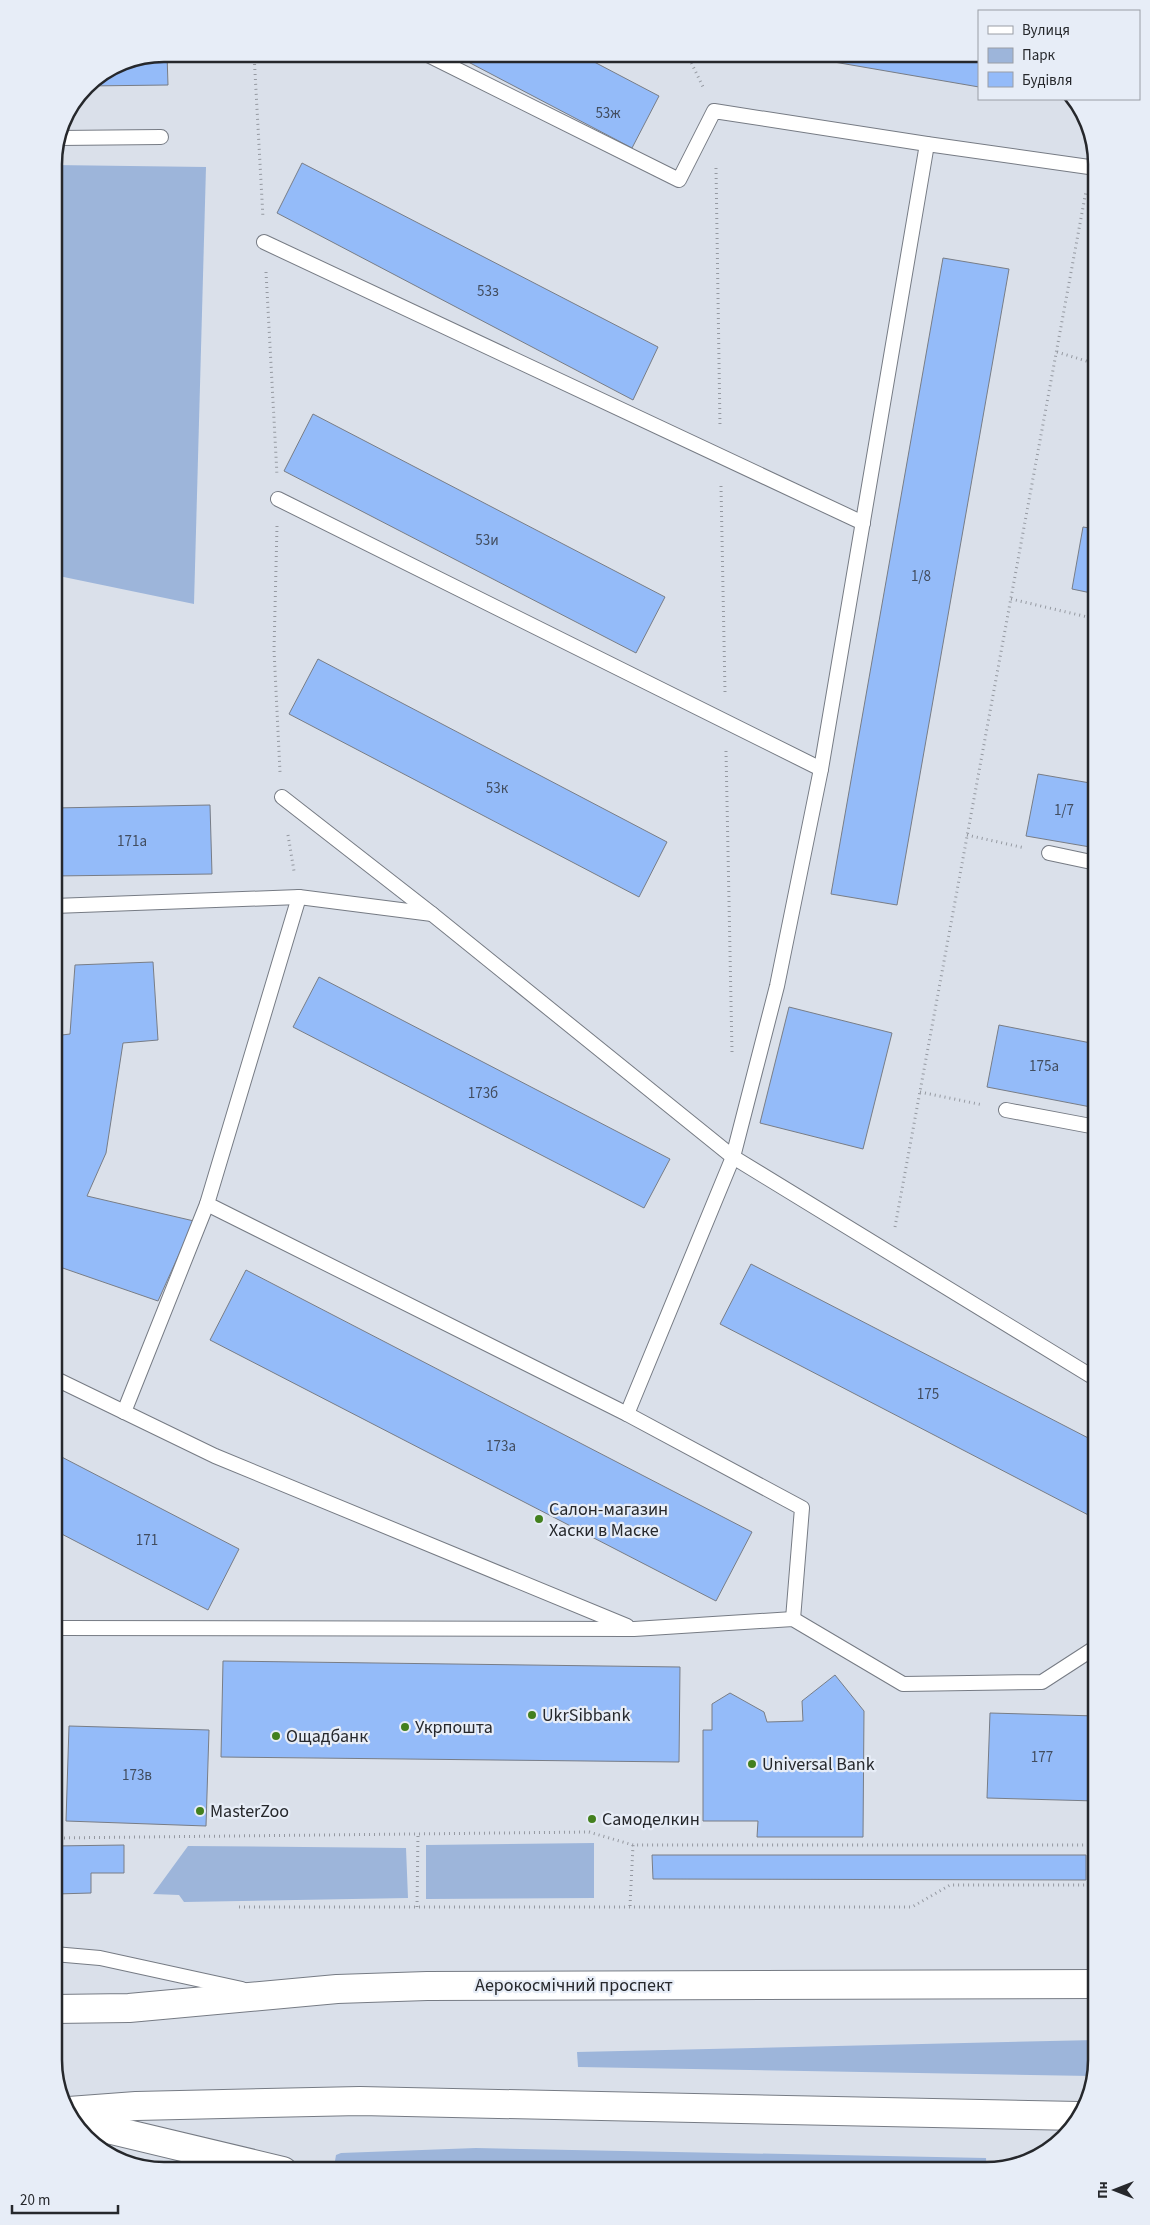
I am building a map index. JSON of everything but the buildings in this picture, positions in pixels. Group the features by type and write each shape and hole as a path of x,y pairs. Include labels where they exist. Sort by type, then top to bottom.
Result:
{"main road":[{"name":"Аерокосмічний проспект","path":"62,2009 129,2008 337,1989 427,1986 1088,1984"},
{"path":"76,2110 136,2106 360,2101 1071,2116"},
{"path":"86,2124 245,2162"}],"lane":[{"path":"444,63 679,180 714,111 1088,167"},
{"path":"66,138 161,137"},
{"path":"627,1414 733,1157 777,986 821,770 927,144"},
{"path":"264,242 863,523"},
{"path":"278,499 821,770"},
{"path":"282,797 432,914 733,1157 1088,1374"},
{"path":"1050,853 1088,861"},
{"path":"63,906 299,897 432,914"},
{"path":"124,1412 207,1204 299,897"},
{"path":"1006,1110 1088,1125"},
{"path":"207,1204 627,1414 802,1508 793,1619"},
{"path":"62,1382 215,1456 634,1629"},
{"path":"62,1628 634,1629 793,1619 903,1684 1042,1682 1088,1652"},
{"path":"62,1955 100,1958 266,1995"}],"path":[{"path":"691,63 714,111"},
{"path":"715,160 732,1058"},
{"path":"890,1253 1088,194"},
{"path":"1057,352 1088,362"},
{"path":"1011,599 1088,617"},
{"path":"967,834 1050,853"},
{"path":"920,1092 1006,1110"},
{"path":"417,1907 418,1832"},
{"path":"62,1838 418,1832 589,1832 633,1846 1088,1845"},
{"path":"630,1906 633,1846"},
{"path":"239,1907 630,1906 912,1908 950,1885 1088,1885"}],"green space":[{"path":"63,165 206,167 194,604 63,577"},
{"path":"594,1843 594,1898 426,1899 426,1845"},
{"path":"188,1846 406,1848 408,1898 184,1902 179,1895 153,1894"},
{"path":"1088,2040 1086,2076 578,2067 577,2052"},
{"path":"476,2148 986,2158 986,2162 335,2161 336,2155 341,2153"}],"place":[{"name":"Салон-магазин Хаски в Маске","path":"539,1519"},
{"name":"UkrSibbank","path":"532,1715"},
{"name":"Укрпошта","path":"405,1727"},
{"name":"Ощадбанк","path":"276,1736"},
{"name":"Universal Bank","path":"752,1764"},
{"name":"MasterZoo","path":"200,1811"},
{"name":"Самоделкин","path":"592,1819"}]}
